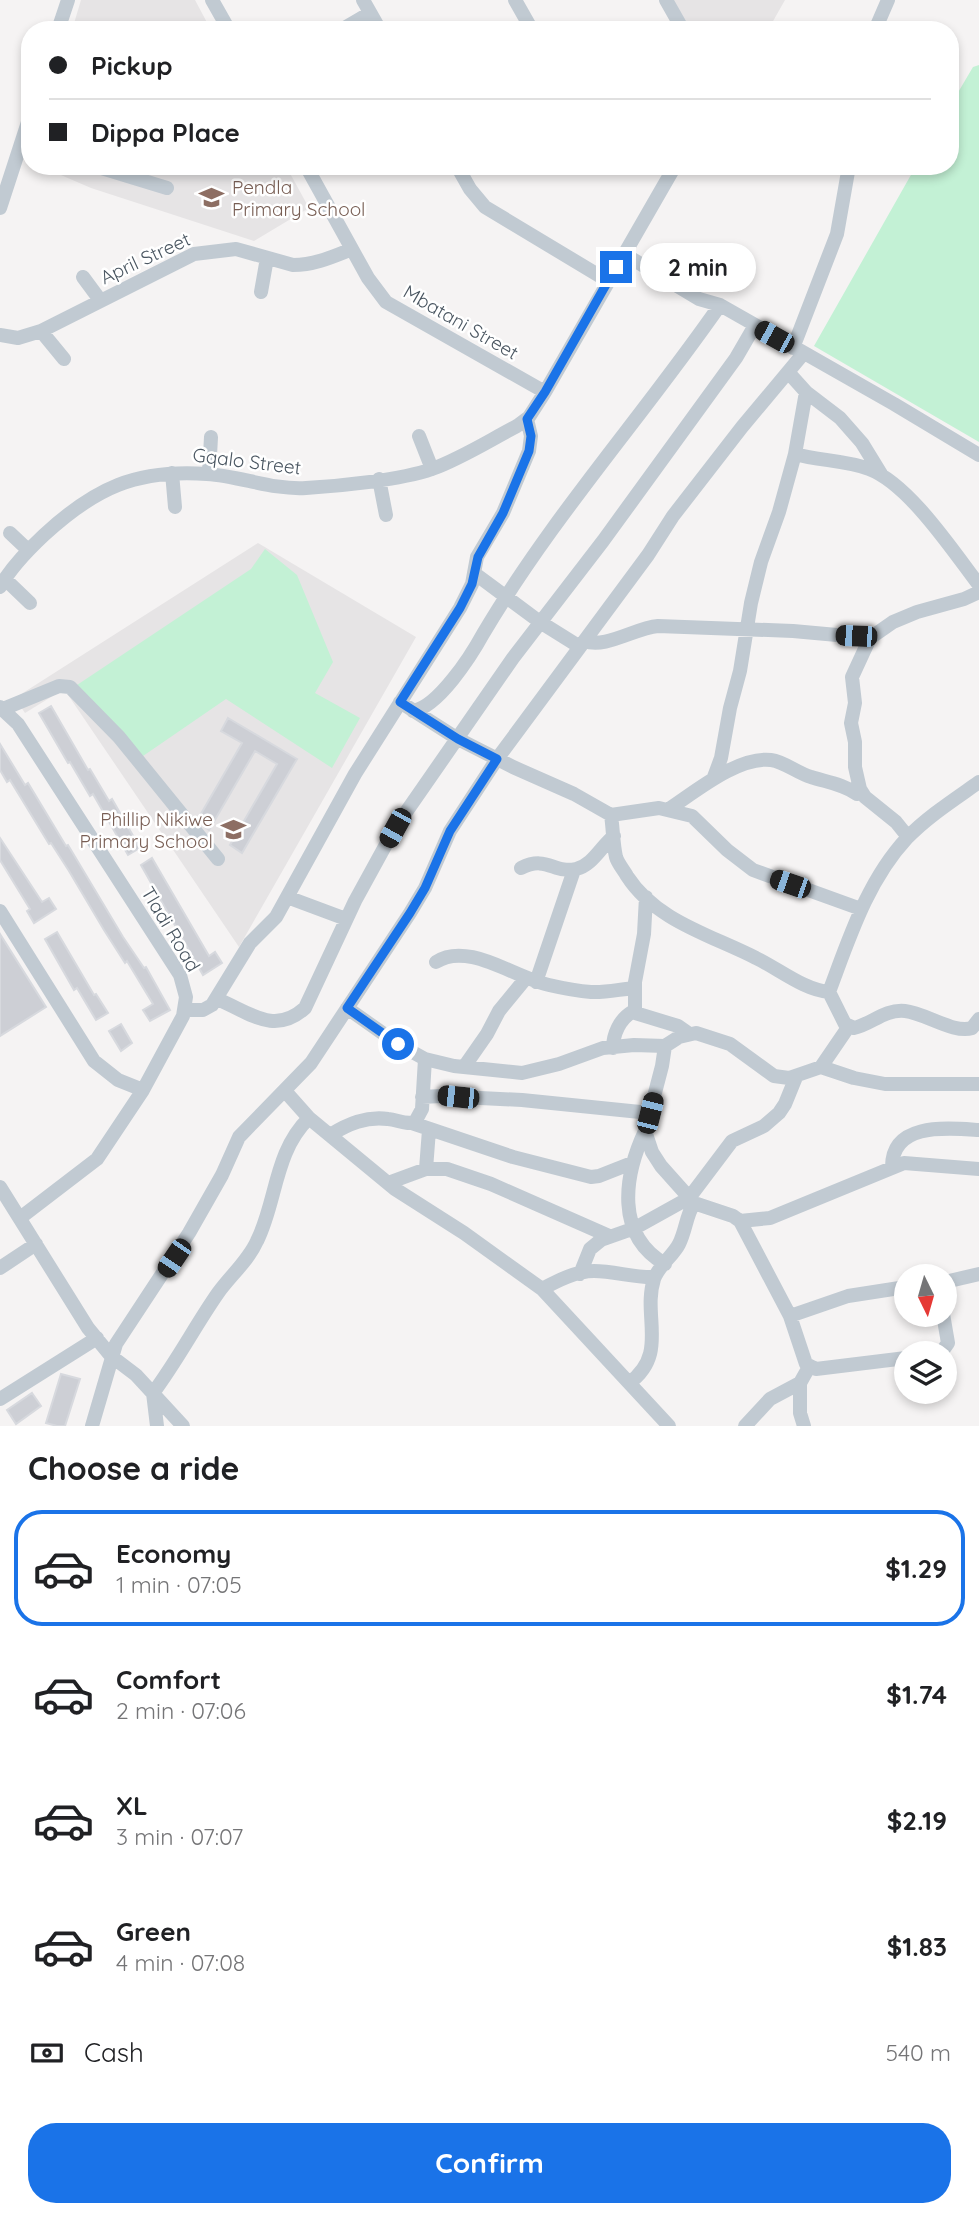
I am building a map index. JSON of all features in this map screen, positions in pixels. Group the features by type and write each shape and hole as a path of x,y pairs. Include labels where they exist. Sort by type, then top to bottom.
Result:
{"street":[{"path":"61,21 68,0"},
{"path":"212,0 224,21"},
{"path":"515,0 527,21"},
{"path":"666,0 678,21"},
{"path":"880,21 888,0"},
{"path":"351,21 367,6"},
{"path":"0,208 21,144"},
{"path":"124,175 167,188"},
{"name":"Mbatani Street","path":"311,175 373,287 386,302 545,392"},
{"path":"462,175 485,207 608,281"},
{"name":"Gqalo Street","path":"2,583 28,550 61,519 94,495 126,481 172,473 209,474 294,488 379,479 432,469 527,419 669,175"},
{"path":"92,1426 116,1344 190,1233 222,1175 239,1137 311,1063 410,913 425,888 450,831 497,759 648,555 673,516 788,372 798,351 838,234 848,175"},
{"name":"April Street","path":"0,335 18,338 41,331 180,260 207,251 236,249 293,265 310,264 352,249"},
{"path":"624,254 699,299 720,306 894,404 979,455"},
{"path":"261,292 267,258"},
{"path":"83,277 100,300"},
{"path":"413,711 429,704 468,660 506,595 612,447 720,306"},
{"path":"217,999 274,1022 294,1018 308,1004 346,919 395,828 540,622 603,541 736,358 754,327"},
{"path":"41,331 64,359"},
{"path":"788,372 806,393 840,418 862,443 881,474"},
{"path":"713,777 721,758 751,603 795,454 806,393"},
{"path":"20,1218 97,1159 143,1090 185,1010 203,1010 217,999 250,943 276,917 355,774 460,608 472,584 478,557 503,513 529,451 531,436 527,419"},
{"path":"419,436 432,469"},
{"path":"209,474 211,437"},
{"path":"795,454 845,463 881,474 897,485 979,585"},
{"path":"172,473 175,507"},
{"path":"379,479 386,515"},
{"path":"10,533 28,550"},
{"path":"474,573 540,622 582,644 604,643 658,625 793,631 870,638"},
{"path":"2,583 30,603"},
{"path":"908,836 896,822 865,797 858,782 851,723 855,703 852,677 870,638 901,618 979,592"},
{"path":"2,708 60,686 73,690 134,755 218,859"},
{"path":"400,702 458,739 574,794 611,815 654,808 669,809 696,818 727,850 752,870 861,909"},
{"name":"Tladi Road","path":"2,708 18,724 180,975 186,997 185,1010"},
{"path":"669,809 713,777 740,766 771,760 857,794"},
{"path":"979,782 908,836 873,884 829,992 845,1024 849,1026 860,1027 876,1017 894,1011 918,1013 960,1029 972,1028 979,1020"},
{"path":"611,815 619,864 632,884 646,897 689,928 757,958 810,987 829,992"},
{"path":"521,868 538,862 573,870 587,863 614,836"},
{"path":"464,1067 487,1034 499,1010 531,980 571,882 573,870"},
{"path":"287,897 346,919"},
{"path":"635,1012 635,988 644,934 646,897"},
{"path":"0,911 94,1061 118,1080 143,1090"},
{"path":"436,962 447,956 459,955 499,965 531,980 590,992 635,988"},
{"path":"347,1008 398,1044 425,1059 464,1067 531,1072 598,1049 634,1045 665,1046 688,1033"},
{"path":"613,1048 618,1028 628,1014 635,1012 678,1026 688,1033 704,1034 730,1044 774,1076 784,1079 821,1067 849,1026"},
{"path":"665,1046 645,1132 632,1163 629,1180 632,1230 651,1255 665,1264"},
{"path":"412,1123 420,1116 425,1059"},
{"path":"821,1067 854,1078 885,1084 979,1084"},
{"path":"629,1383 639,1376 647,1364 653,1322 654,1278 678,1246 691,1201 732,1141 757,1130 779,1113 796,1077"},
{"path":"285,1091 309,1118 388,1182 541,1289 669,1426"},
{"path":"422,1097 522,1100 650,1113"},
{"path":"157,1426 153,1393 220,1290 257,1241 281,1162 300,1127 309,1118"},
{"path":"330,1135 342,1127 368,1119 387,1119 412,1123 513,1157 591,1177 632,1163"},
{"path":"426,1169 429,1130"},
{"path":"892,1167 897,1145 911,1135 929,1130 979,1130"},
{"path":"645,1132 652,1152 661,1166 691,1201 740,1221 790,1316 804,1361 809,1367 836,1368 894,1360"},
{"path":"740,1221 770,1219 892,1167 910,1162 979,1169"},
{"path":"388,1182 426,1169 447,1169 491,1184 609,1236"},
{"path":"0,1187 82,1319 111,1356 153,1393 183,1426"},
{"path":"580,1274 590,1249 609,1236 632,1230 691,1201"},
{"path":"0,1268 36,1244"},
{"path":"541,1289 593,1271 634,1278 654,1278"},
{"path":"957,1279 979,1274"},
{"path":"790,1316 848,1296 894,1289"},
{"path":"0,1399 97,1338"},
{"path":"804,1426 800,1413 800,1383 809,1367"},
{"path":"746,1426 770,1399 800,1383"}],"shaded area":[{"path":"81,0 195,0 206,21 75,21"},
{"path":"666,0 785,0 773,21 678,21"},
{"name":"Pendla Primary School","path":"61,175 291,175 309,208 254,241 91,188"},
{"name":"Phillip Nikiwe Primary School","path":"258,543 416,637 239,947 64,689 25,713 15,698"}],"green space":[{"path":"979,65 979,442 814,346 911,175 959,175 959,91 973,67"},
{"path":"265,549 297,575 333,662 315,693 360,718 332,768 226,699 143,756 77,685 251,569"}],"building":[{"path":"51,706 88,770 90,769 109,801 112,799 140,848 128,855 93,794 90,796 70,762 68,763 39,713"},
{"path":"228,718 297,759 242,853 230,845 277,764 255,751 209,830 205,827 198,819 242,743 221,731"},
{"path":"0,744 25,785 28,783 66,846 68,845 123,937 144,968 146,967 170,1010 150,1021 143,1010 153,1004 10,780 7,782 0,770"},
{"path":"0,838 42,902 49,898 56,909 34,923 27,911 30,909 0,860"},
{"path":"152,858 209,956 215,952 222,963 203,975 141,865"},
{"path":"57,932 94,995 96,994 108,1013 96,1020 77,988 74,990 45,939"},
{"path":"0,934 46,1007 0,1036"},
{"path":"121,1024 132,1043 121,1051 109,1031"},
{"path":"61,1374 80,1379 65,1426 57,1426 46,1423"},
{"path":"32,1393 41,1406 16,1424 7,1410"}],"place":[{"name":"Pendla Primary School","path":"212,198"},
{"name":"Phillip Nikiwe Primary School","path":"233,830"}],"route":[{"path":"398,1044 347,1008 410,913 425,888 450,831 497,759 458,739 400,702 460,608 472,584 478,557 503,513 529,451 531,436 527,419 616,267"}]}
